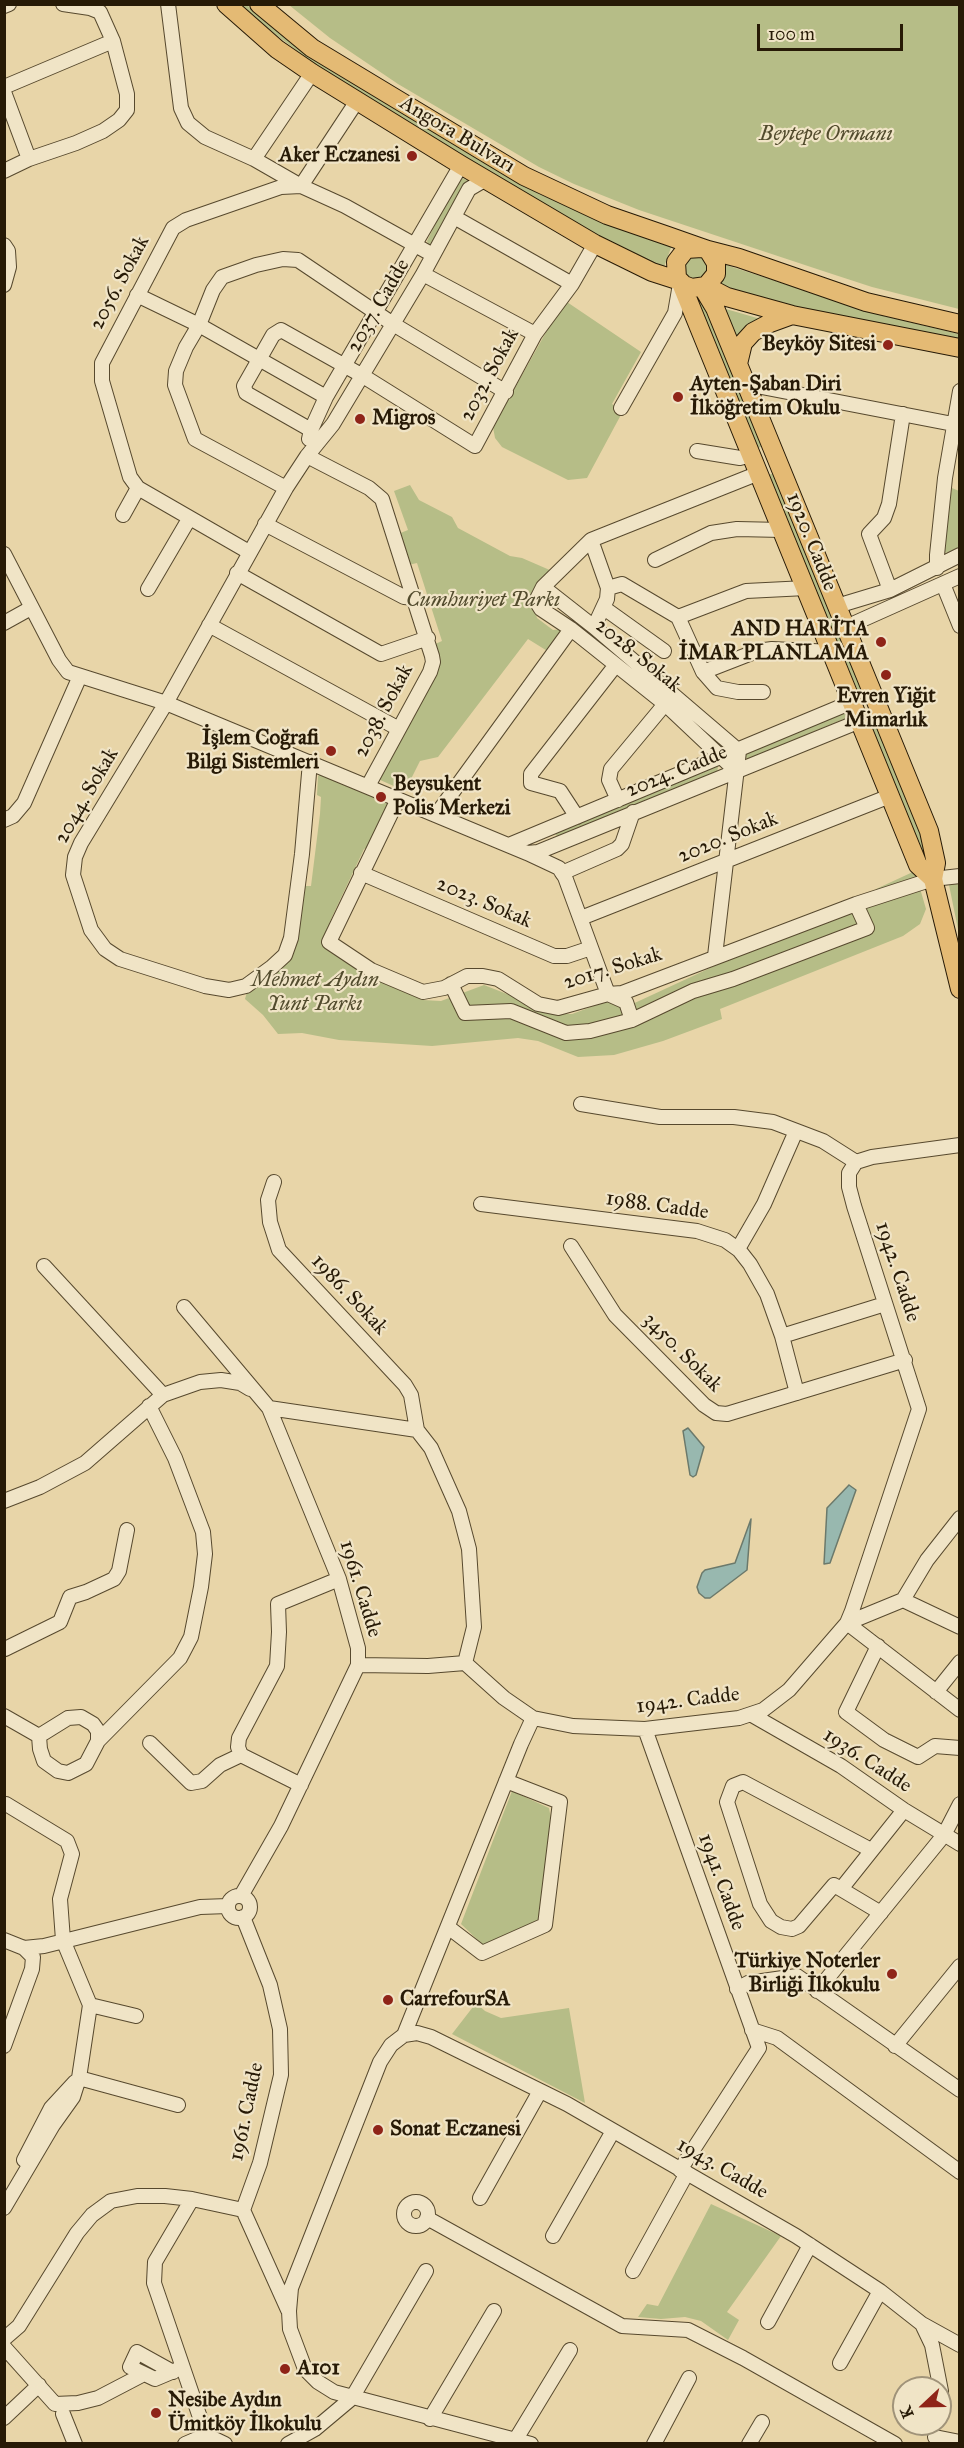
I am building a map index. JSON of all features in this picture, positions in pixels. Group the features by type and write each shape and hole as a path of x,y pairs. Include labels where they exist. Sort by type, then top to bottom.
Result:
{"main road":[{"name":"Angora Bulvarı","path":"226,4 262,37 312,73 595,244 652,272 692,288 705,287 727,297 792,315 960,348"},
{"name":"Angora Bulvarı","path":"259,4 287,30 326,57 524,176 607,215 866,302 960,324"},
{"path":"681,282 675,270 680,255 690,248 705,249 714,258 717,269 714,279 705,287"},
{"name":"1920. Cadde","path":"681,282 918,865 933,879"},
{"name":"1920. Cadde","path":"705,287 929,831 936,863 933,879 960,989"},
{"path":"738,364 743,343 753,332 792,315"},
{"path":"752,455 771,446"},
{"path":"759,473 778,465"},
{"path":"852,702 872,694"},
{"path":"860,721 879,713"}],"street":[{"path":"4,6 9,4"},
{"path":"4,171 103,131 119,120 127,110 127,94 113,41 100,12 63,4"},
{"path":"168,4 181,108 188,123 205,137 254,159 301,186 345,206 433,255"},
{"path":"4,87 113,41"},
{"path":"254,159 312,73"},
{"path":"4,92 29,159"},
{"path":"301,186 357,101"},
{"name":"2037. Cadde","path":"307,456 311,430 326,397 416,246 461,165"},
{"name":"2037. Cadde","path":"166,703 286,488 307,456 333,424 363,376 423,274 469,189 486,179"},
{"name":"2056. Sokak","path":"138,488 130,477 102,381 102,363 173,228 186,220 281,187 301,186"},
{"path":"454,216 572,284"},
{"name":"2032. Sokak","path":"363,376 475,446 506,392 535,334 572,284 595,244"},
{"path":"4,245 8,251 9,267 4,285"},
{"path":"286,488 195,439 175,385 176,371 199,325 213,290 222,277 256,265 283,259 298,260 393,324 506,392"},
{"path":"423,274 535,334"},
{"path":"621,408 675,314 681,282"},
{"path":"137,295 199,325 326,397"},
{"path":"311,430 246,393 244,386 273,335 281,330 363,376"},
{"path":"746,384 953,424"},
{"path":"937,568 945,478 960,391"},
{"path":"890,590 869,534 885,518 889,504 903,414"},
{"path":"697,451 740,458 752,455"},
{"name":"2038. Sokak","path":"307,456 378,494 386,507 432,656 432,666 368,786"},
{"path":"543,587 591,540 759,473"},
{"path":"945,478 960,484"},
{"path":"123,515 138,488 249,552"},
{"path":"148,589 189,519"},
{"path":"265,524 404,597 415,598"},
{"path":"655,560 711,533 736,529 782,530"},
{"name":"2028. Sokak","path":"591,540 608,588 608,599 594,627"},
{"path":"4,554 31,608 68,672 166,703 551,864 562,873 568,884 608,994 626,1002 632,1020"},
{"path":"837,606 890,590 960,555"},
{"path":"237,573 381,654 428,638"},
{"path":"846,627 960,576"},
{"path":"608,588 622,584 678,617 703,672 717,688 738,692 763,692"},
{"path":"943,584 960,626"},
{"name":"2028. Sokak","path":"736,771 666,704 571,629 541,609 536,601 543,587 594,627 739,752"},
{"path":"678,617 746,591 806,588"},
{"path":"4,623 31,608"},
{"path":"604,608 664,651"},
{"path":"209,625 399,729"},
{"path":"436,815 571,629"},
{"path":"703,672 757,651 772,649 832,652"},
{"path":"576,817 560,791 531,783 531,774 615,666"},
{"path":"4,820 13,816 24,803 80,676"},
{"name":"2024. Cadde","path":"509,845 739,752 852,702"},
{"name":"2044. Sokak","path":"166,703 75,857 73,875 91,930 105,949 120,959 205,986 229,990 238,989 258,979 285,955 289,948 294,920 310,762"},
{"path":"618,800 609,780 611,769 666,704"},
{"name":"2024. Cadde","path":"527,853 534,853 860,721"},
{"path":"715,956 739,752"},
{"name":"2020. Sokak","path":"581,918 890,796"},
{"name":"2017. Sokak","path":"398,799 329,942 371,970 423,992 444,988 467,976 483,976 498,980 538,1004 558,1008 608,994 622,993 856,904 933,879 960,876"},
{"path":"562,873 617,849 622,844 633,812"},
{"path":"545,862 553,845 547,829"},
{"name":"2023. Sokak","path":"361,873 554,956 567,956 591,948"},
{"path":"451,984 465,1012 511,1011 566,1033 590,1031 632,1020 693,991 734,979 867,928 856,904"},
{"path":"581,1104 660,1117 734,1118 773,1122 823,1141 856,1162 872,1157 960,1145"},
{"path":"738,1250 764,1204 796,1131"},
{"name":"1942. Cadde","path":"465,1663 504,1698 533,1718 558,1725 645,1730 752,1715 789,1690 847,1623 920,1409 849,1187 849,1173 856,1162"},
{"name":"1986. Sokak","path":"274,1182 268,1200 270,1222 279,1250 405,1385 411,1395 417,1430"},
{"name":"1988. Cadde","path":"481,1204 697,1231 725,1240 738,1250 759,1279 782,1336 797,1393"},
{"name":"3450. Sokak","path":"571,1246 615,1315 710,1410 722,1415 904,1360"},
{"path":"44,1266 163,1395"},
{"path":"782,1336 885,1304"},
{"name":"1961. Cadde","path":"184,1308 269,1408 339,1579 358,1648 358,1665 281,1826 241,1896"},
{"path":"4,1501 85,1463 163,1395 200,1382 221,1380 240,1383 257,1393"},
{"path":"39,1736 39,1749 44,1761 58,1771 68,1773 86,1764 98,1741 180,1658 191,1637 201,1587 204,1554 202,1532 175,1458 149,1407"},
{"path":"269,1408 417,1430 431,1448 448,1481 459,1511 469,1549 474,1627 465,1663 428,1666 358,1665"},
{"path":"847,1623 903,1600 927,1560 960,1518"},
{"path":"5,1649 60,1622 70,1597 114,1579 118,1571 127,1530"},
{"path":"301,1785 240,1755 239,1738 277,1666 278,1604 339,1579"},
{"path":"903,1600 960,1627"},
{"path":"847,1623 960,1710"},
{"path":"878,1646 846,1712 884,1740 918,1757 935,1746 960,1748"},
{"path":"936,1692 960,1662"},
{"name":"1936. Cadde","path":"752,1715 841,1766 904,1810 960,1844"},
{"path":"4,1716 39,1736"},
{"path":"39,1736 68,1718 81,1717 93,1724 98,1731 98,1741"},
{"path":"531,2444 516,2439 478,2436 430,2419 334,2392 318,2382 305,2369 290,2329 289,2311 291,2288 380,2062 392,2045 404,2035 533,1718"},
{"name":"1941. Cadde","path":"645,1730 759,2051 683,2171"},
{"path":"150,1743 191,1783 202,1781 220,1765 240,1755"},
{"path":"448,1927 482,1953 545,1925 560,1802 506,1781"},
{"path":"871,1850 743,1782 733,1786 727,1802 760,1904 771,1921 781,1927 792,1929 799,1926 834,1885 881,1913"},
{"path":"4,2208 17,2188 15,2178 51,2108 79,2078 90,2005 63,1940 60,1899 72,1854 67,1841 6,1804"},
{"path":"817,1990 944,1835 960,1804"},
{"path":"841,1889 904,1810"},
{"path":"241,1896 247,1899 250,1906 248,1912 243,1917 232,1916 228,1906 230,1899 241,1896"},
{"path":"24,1948 200,1907 228,1906"},
{"name":"1961. Cadde","path":"243,1917 270,1985 280,2029 281,2075 260,2163 243,2210"},
{"path":"4,1940 24,1948 33,1958 32,1969 4,2046"},
{"path":"895,2046 960,1966"},
{"path":"737,1989 748,1983 796,1976 960,2090"},
{"path":"90,2005 136,2016"},
{"path":"752,2030 777,2038 960,2172"},
{"name":"1943. Cadde","path":"404,2035 417,2033 431,2037 540,2091 810,2245 880,2291 922,2324 932,2345 938,2376"},
{"path":"79,2078 178,2105"},
{"path":"480,2198 540,2091"},
{"path":"553,2236 613,2131"},
{"path":"633,2271 683,2171"},
{"path":"4,2339 19,2326 77,2233 111,2201 137,2196 192,2199 243,2210 289,2311"},
{"path":"192,2199 161,2251 153,2272 156,2293 177,2370 206,2435 225,2444"},
{"path":"428,2218 622,2326 688,2330 743,2358 895,2444"},
{"path":"768,2322 810,2245"},
{"path":"288,2444 315,2429 352,2398 426,2271"},
{"path":"840,2363 880,2291"},
{"path":"430,2419 494,2311"},
{"path":"922,2324 960,2345"},
{"path":"4,2347 59,2409 75,2444"},
{"path":"516,2439 570,2350"},
{"path":"137,2352 177,2370 155,2379 130,2367 137,2352"},
{"path":"59,2409 98,2398 144,2374"},
{"path":"654,2444 689,2378"},
{"path":"4,2418 39,2385"},
{"path":"749,2444 762,2422"},
{"path":"185,2444 206,2435"},
{"path":"939,2436 960,2442"}],"green space":[{"path":"240,5 247,5 374,95 539,194 613,226 672,245 664,267 577,225 320,68"},
{"name":"Beytepe Ormanı","path":"289,5 959,5 959,309 872,287 639,210 574,184 539,167 398,84 330,38"},
{"path":"459,176 470,182 433,245 429,246 427,241"},
{"path":"695,255 700,256 706,262 706,272 700,278 695,279 690,278 684,272 683,267 684,262 690,256"},
{"path":"726,265 884,316 959,334 959,340 792,306 718,287"},
{"path":"564,300 641,352 612,404 623,411 587,478 568,480 502,447 495,438 493,427"},
{"path":"693,300 706,304 765,445 756,449"},
{"path":"719,307 764,320 738,348"},
{"path":"775,473 865,693 860,696 768,475"},
{"name":"Cumhuriyet Parkı","path":"410,485 419,500 452,517 458,528 510,556 522,558 552,571 534,607 537,618 553,630 562,629 557,657 528,639 438,757 420,761 405,791 378,779 416,711 433,645 442,641 417,563 408,565 398,534 408,530 394,491"},
{"path":"952,488 959,491 959,548 942,554"},
{"path":"848,710 851,716 748,759 745,757 746,754"},
{"path":"875,720 923,827 928,870 869,722"},
{"path":"713,767 718,767 717,773 558,837 555,834"},
{"name":"Mehmet Aydın Yunt Parkı","path":"324,772 388,803 369,847 364,849 332,917 323,939 324,947 383,983 423,1000 441,1001 484,985 558,1014 572,1014 610,1000 626,1007 762,944 876,904 876,889 915,871 926,909 920,924 903,936 720,1009 722,1019 663,1041 614,1055 578,1057 538,1041 518,1038 432,1046 339,1040 302,1033 278,1034 263,1015 245,999 247,992 296,940 304,886 311,886 320,814 321,797 317,795 318,776"},
{"path":"959,881 959,934 949,885"},
{"path":"512,1791 549,1808 552,1824 542,1922 484,1946 461,1924"},
{"path":"476,2003 485,2011 501,2018 569,2008 585,2103 452,2034"},
{"path":"711,2204 781,2236 727,2312 739,2320 728,2340 701,2321 685,2317 661,2319 638,2317 647,2304 658,2306"}],"water":[{"path":"688,1428 704,1447 696,1475 693,1477 690,1475 683,1431"},
{"path":"849,1485 856,1490 830,1563 824,1564 827,1508"},
{"path":"751,1519 747,1570 710,1598 705,1598 699,1593 697,1587 702,1573 705,1570 735,1563"}],"place":[{"name":"Aker Eczanesi","path":"412,156"},
{"name":"Beyköy Sitesi","path":"888,345"},
{"name":"Ayten-Şaban Diri İlköğretim Okulu","path":"678,397"},
{"name":"Migros","path":"360,419"},
{"name":"AND HARİTA İMAR PLANLAMA","path":"881,642"},
{"name":"Evren Yiğit Mimarlık","path":"886,675"},
{"name":"İşlem Coğrafi Bilgi Sistemleri","path":"331,751"},
{"name":"Beysukent Polis Merkezi","path":"381,797"},
{"name":"Türkiye Noterler Birliği İlkokulu","path":"892,1974"},
{"name":"CarrefourSA","path":"388,2000"},
{"name":"Sonat Eczanesi","path":"378,2130"},
{"name":"A101","path":"285,2369"},
{"name":"Nesibe Aydın Ümitköy İlkokulu","path":"156,2413"}]}
